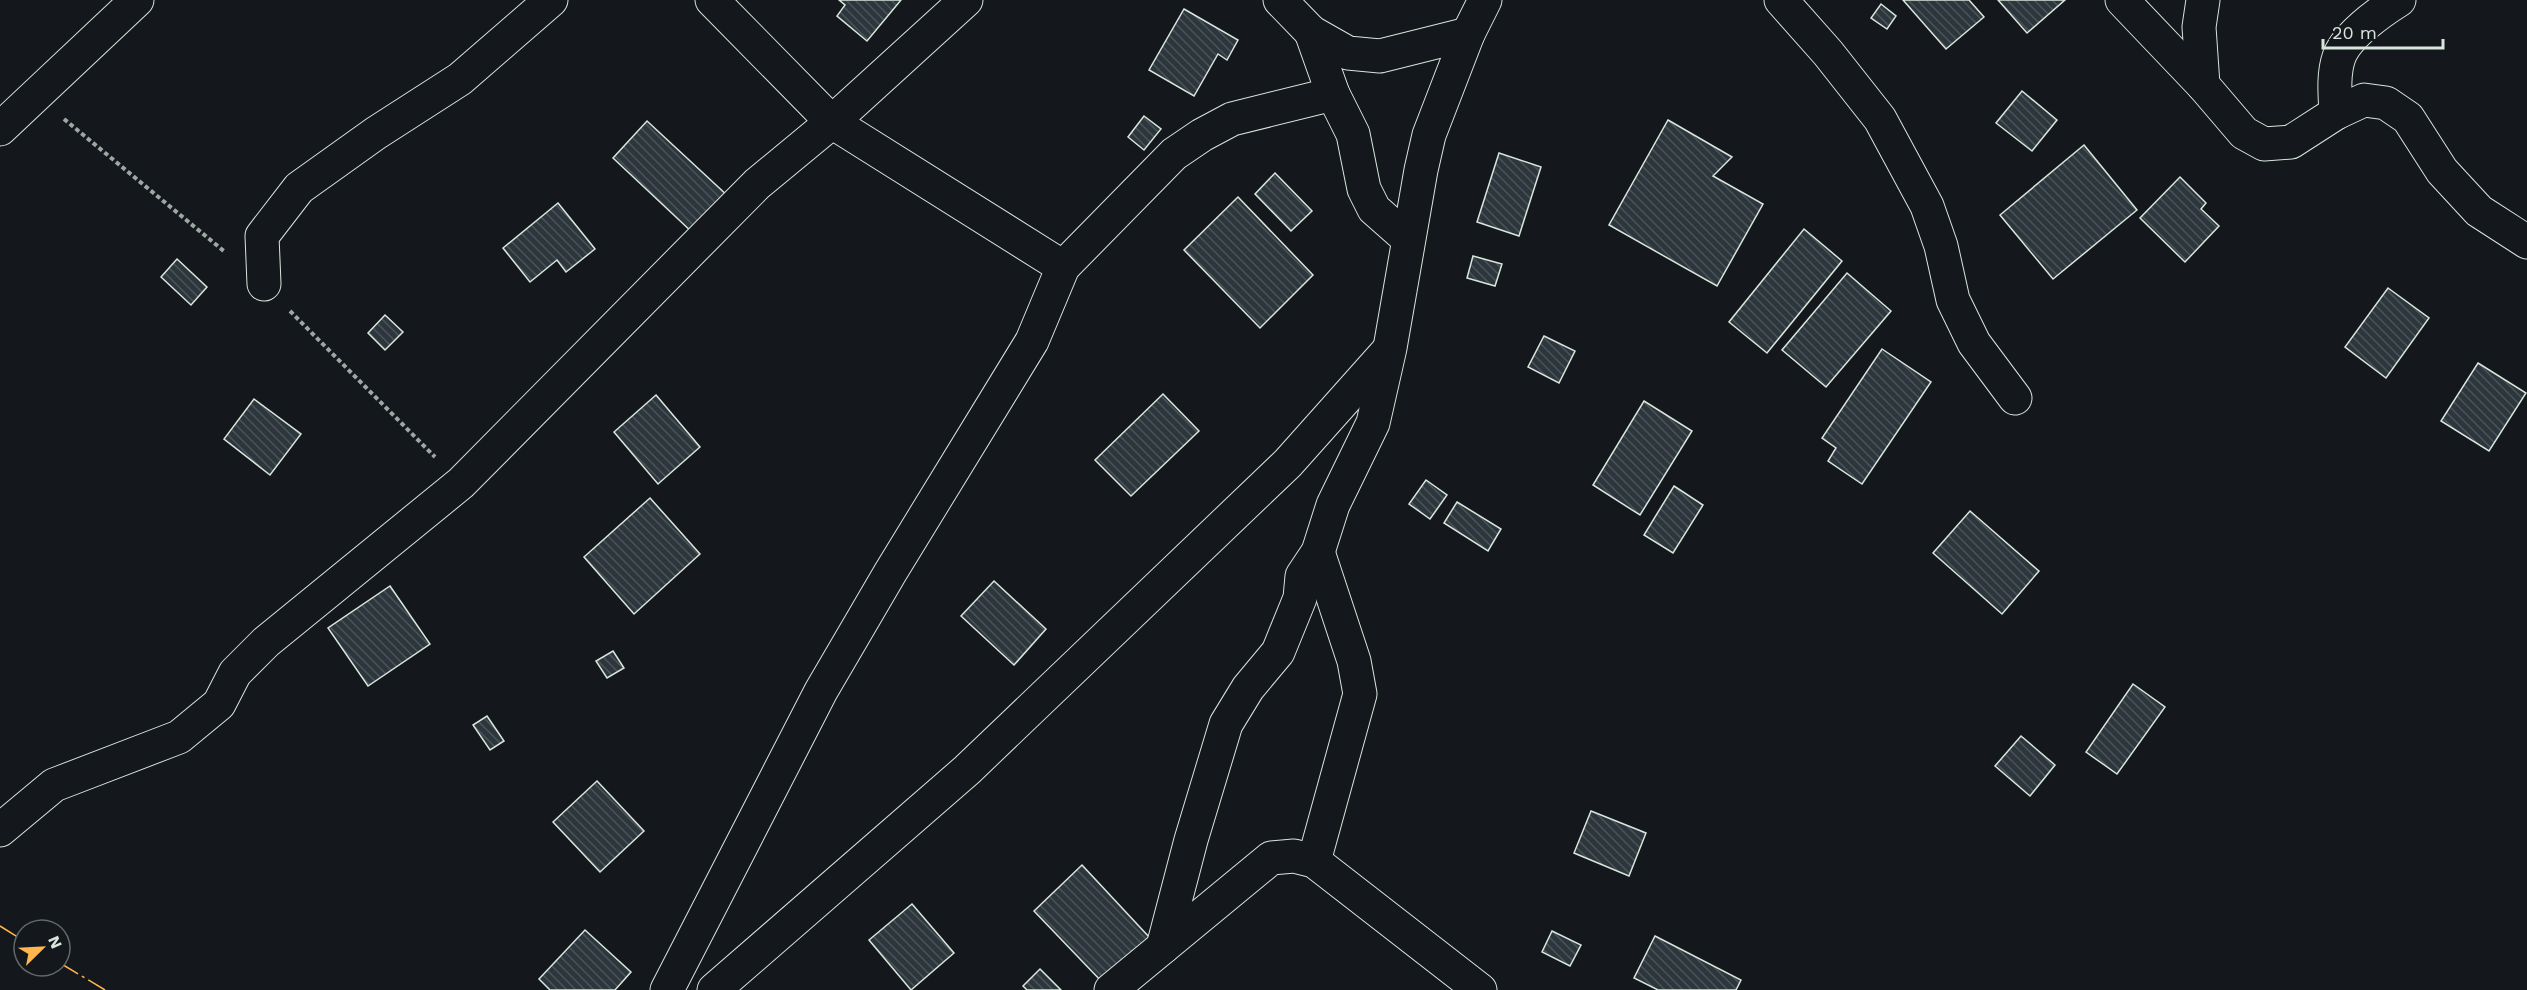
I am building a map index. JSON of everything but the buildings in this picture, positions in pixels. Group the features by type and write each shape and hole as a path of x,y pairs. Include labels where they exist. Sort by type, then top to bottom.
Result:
{"street":[{"path":"264,284 262,236 299,188 376,133 460,79 551,0"},
{"path":"712,0 832,122 1063,267"},
{"path":"0,830 54,785 179,737 219,704 235,673 266,642 460,483 757,184 832,122 966,0"},
{"path":"1280,0 1311,32 1348,53 1380,56 1468,34"},
{"path":"1163,947 1191,840 1226,724 1248,688 1278,652 1300,598 1302,576 1318,552 1333,505 1373,423 1390,348 1408,239 1429,135 1468,34 1485,0"},
{"path":"1781,0 1828,53 1880,119 1927,206 1941,246 1953,300 1974,343 2015,398"},
{"path":"2122,0 2203,85 2244,133 2264,144 2291,142 2336,112 2364,100 2385,103 2408,118 2442,171 2479,211 2527,242"},
{"path":"2203,0 2199,27 2203,85"},
{"path":"2336,112 2335,81 2339,56 2357,32 2380,12 2399,0"},
{"path":"0,129 128,3"},
{"path":"1311,32 1333,94 1353,134 1364,189 1374,209 1408,239"},
{"path":"667,990 821,691 890,573 1032,341 1063,267 1174,154 1202,135 1232,118 1333,94"},
{"path":"714,990 968,770 1288,463 1390,348"},
{"path":"1314,861 1360,694 1353,661 1318,552"},
{"path":"1111,990 1271,858 1294,856 1314,861 1480,990"}],"power":[{"path":"0,926 12,934"},
{"path":"72,970 105,990"}]}
